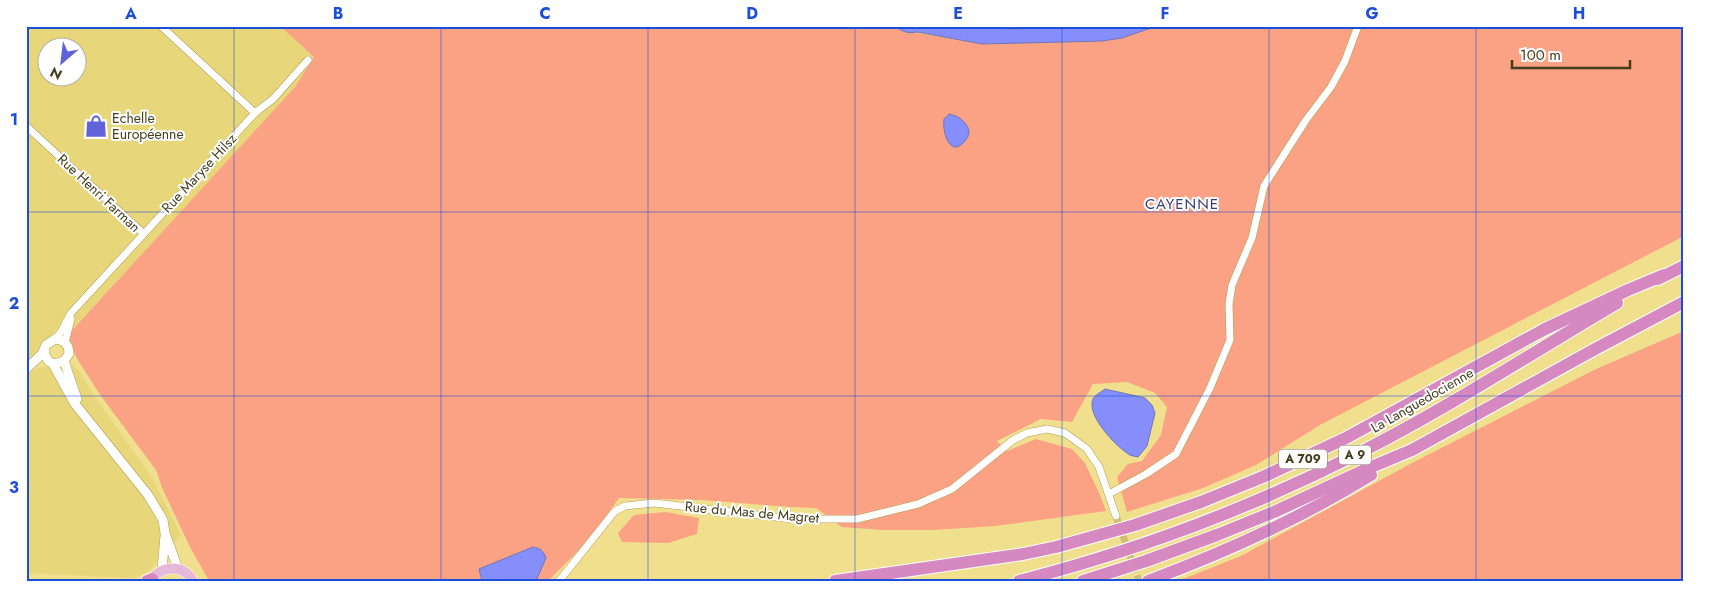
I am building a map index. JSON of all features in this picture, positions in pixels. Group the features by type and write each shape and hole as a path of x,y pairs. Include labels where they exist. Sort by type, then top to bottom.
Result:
{"highway":[{"name":"La Languedocienne","path":"1019,581 1102,557 1165,536 1239,508 1321,472 1420,420 1664,275 1684,266"},
{"name":"A 709","path":"835,581 1031,553 1135,525 1201,502 1265,476 1337,443 1545,329 1664,275"},
{"name":"A 9","path":"1083,581 1203,540 1274,512 1412,450 1684,302"},
{"path":"1148,581 1201,561 1282,524 1412,450"}],"main road":[{"path":"150,580 162,570 178,568 186,572 193,581"}],"street":[{"path":"161,26 255,113"},
{"path":"1109,494 1146,474 1176,454 1210,388 1230,340 1229,304 1232,285 1252,238 1264,186 1306,120 1331,87 1345,61 1358,26"},
{"name":"Rue Maryse Hilsz","path":"143,233 255,113 273,99 308,60"},
{"name":"Rue Henri Farman","path":"26,126 143,233 71,313 61,332 54,340"},
{"name":"Rue Henri Farman","path":"65,342 69,324 76,308"},
{"path":"54,340 65,342 69,354 64,361 57,364 50,362 28,367 42,354 49,342 54,340"},
{"path":"45,348 45,356 75,404 148,495 163,520 165,533 178,568"},
{"path":"64,361 82,413"},
{"name":"Rue du Mas de Magret","path":"559,581 615,512 625,506 654,503 793,519 857,519 918,504 946,491 1013,440 1027,433 1047,429 1065,433 1087,449 1100,467 1116,516"},
{"path":"162,570 165,533"}],"shaded area":[{"path":"26,26 280,26 314,57 295,87 66,337 56,330 26,363"},
{"path":"280,26 894,26 899,30 982,44 1102,41 1122,38 1157,26 1684,26 1684,236 1320,425 1256,465 1203,488 1127,512 1117,477 1128,464 1142,461 1161,435 1167,407 1155,393 1127,382 1093,384 1072,422 1041,419 997,441 1007,451 1036,439 1072,449 1085,463 1106,511 995,526 933,530 882,530 842,527 816,508 703,500 619,498 590,539 548,581 209,581 190,547 163,490 156,470 101,396 79,362 66,337 295,87 314,57"},
{"path":"1684,331 1684,581 1178,581 1241,556 1412,463 1596,369"},
{"path":"70,363 79,371 153,479 181,535 147,573 134,578 26,573 26,376 37,368"},
{"path":"665,512 699,518 697,534 668,543 622,542 618,533 634,515"}],"water":[{"path":"894,26 969,26 1015,29 1051,26 1157,26 1122,38 1102,41 982,44 902,31"},
{"path":"949,114 961,119 969,130 968,136 960,146 955,147 948,142 944,130 944,119"},
{"path":"1105,389 1145,398 1152,405 1155,413 1147,446 1138,457 1129,455 1109,437 1094,413 1093,399"},
{"path":"533,547 541,550 546,558 536,581 482,581 479,569"}],"tunnel":[{"path":"1116,516 1139,581"}],"place":[{"name":"Echelle Européenne","path":"96,126"}],"district":[{"name":"CAYENNE","path":"1182,204"}]}
